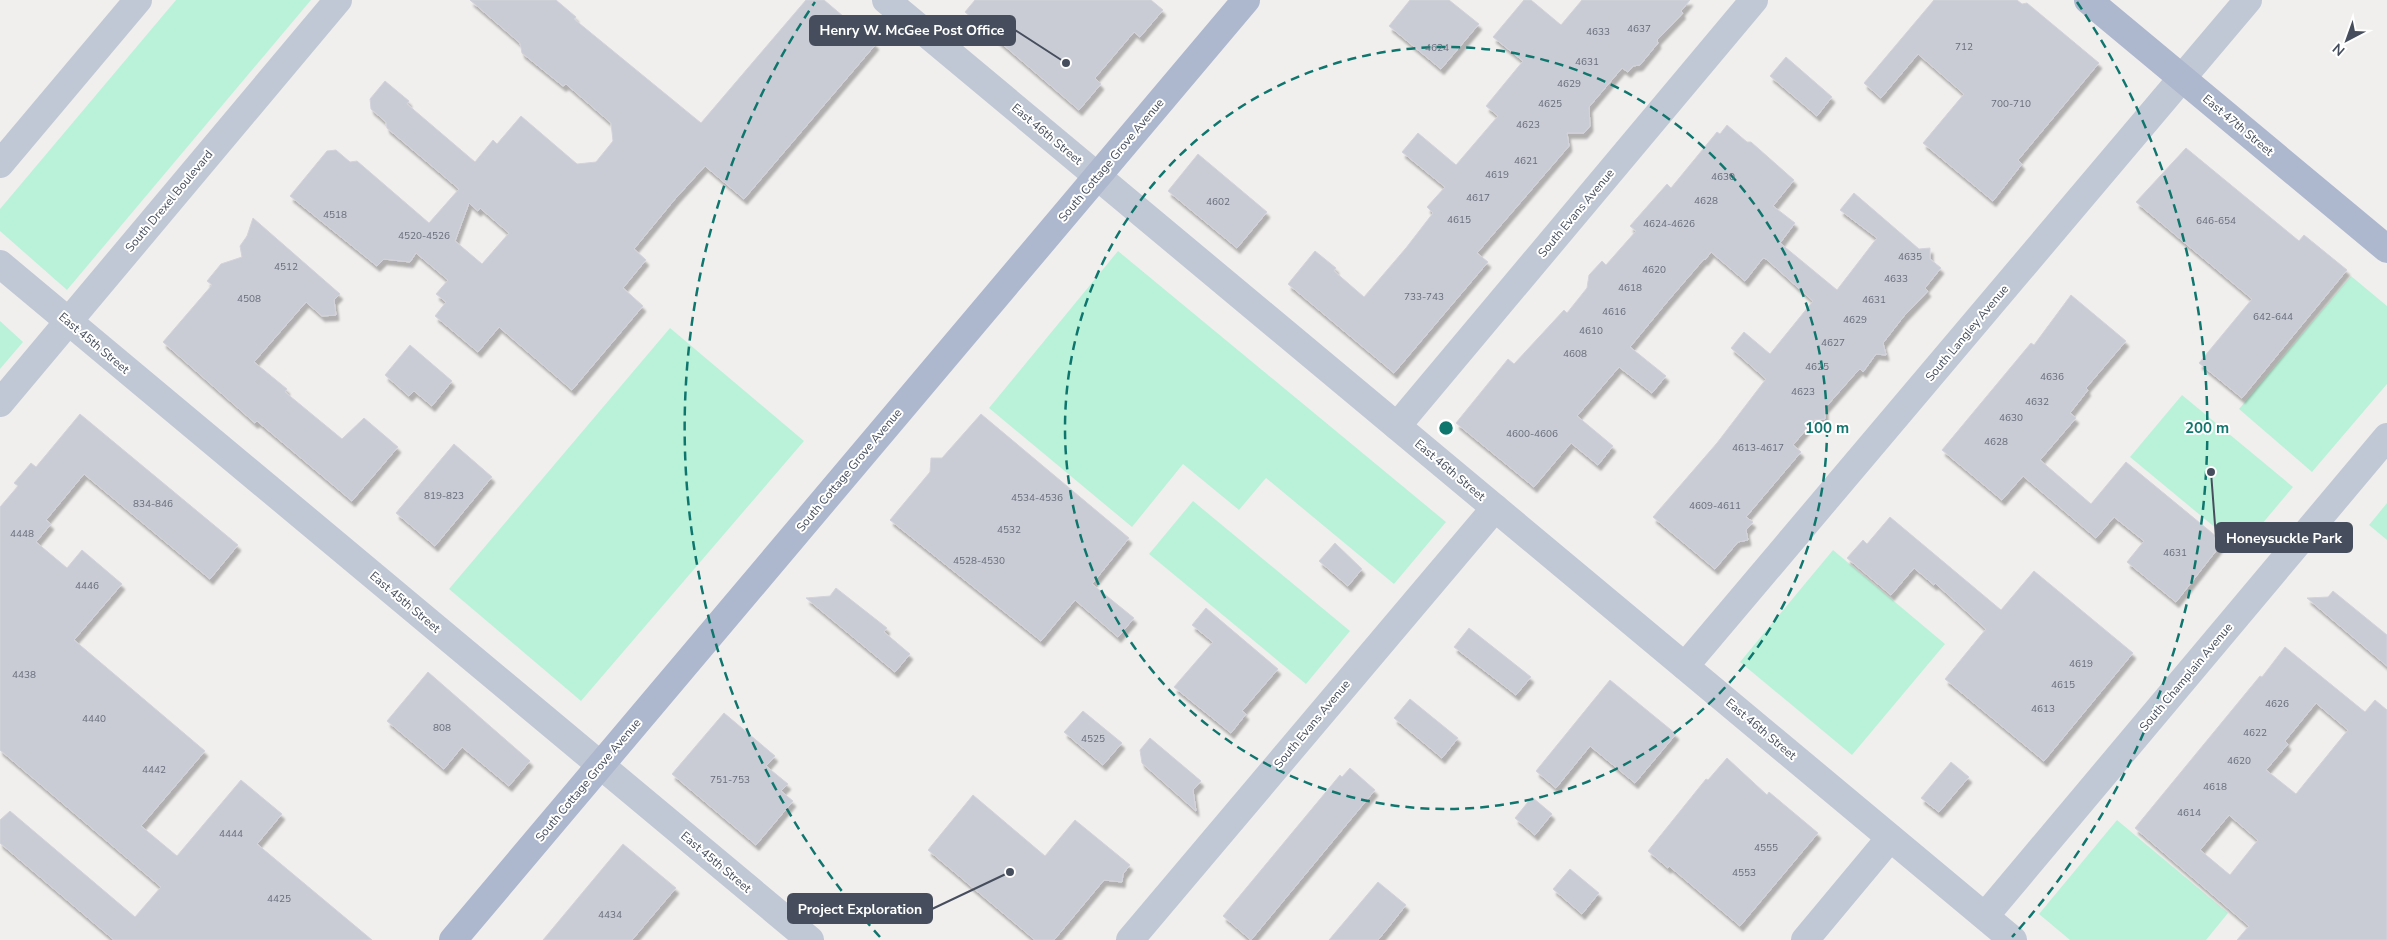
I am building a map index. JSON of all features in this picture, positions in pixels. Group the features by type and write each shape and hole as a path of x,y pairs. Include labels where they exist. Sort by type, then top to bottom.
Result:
{"main road":[{"name":"South Cottage Grove Avenue","path":"453,940 1246,0"},
{"name":"East 47th Street","path":"2088,0 2387,249"}],"street":[{"path":"0,164 138,0"},
{"name":"South Drexel Boulevard","path":"0,403 338,0"},
{"name":"East 46th Street","path":"886,0 2013,940"},
{"name":"South Evans Avenue","path":"1397,426 1754,0"},
{"name":"South Langley Avenue","path":"1685,666 2248,0"},
{"name":"East 45th Street","path":"0,264 810,940"},
{"name":"South Champlain Avenue","path":"1985,916 2387,437"},
{"name":"South Evans Avenue","path":"1130,940 1495,508"},
{"path":"1806,940 1890,838"}],"green space":[{"path":"176,0 311,0 67,290 0,231 0,209"},
{"path":"1118,251 1446,522 1394,584 1266,478 1239,510 1183,464 1132,527 989,408"},
{"path":"2351,276 2387,306 2387,384 2312,472 2239,409"},
{"path":"0,321 23,342 0,369"},
{"path":"670,328 804,441 581,701 449,589"},
{"path":"2182,395 2293,487 2241,549 2130,457"},
{"path":"1193,501 1350,631 1306,684 1149,554"},
{"path":"2387,503 2387,540 2369,525"},
{"path":"1833,550 1945,644 1852,755 1740,662"},
{"path":"2117,820 2228,913 2206,940 2070,940 2039,914"}],"building":[{"path":"470,0 556,0 576,17 574,19 701,123 806,0 824,0 876,44 744,199 705,166 675,199 634,249 646,260 623,288 643,306 572,390 499,327 478,352 435,316 446,302 436,294 448,280 416,253 410,262 384,259 377,266 290,196 327,151 336,150 350,162 357,161 429,223 459,189 387,128 386,122 371,109 370,99 385,81 409,101 407,104 475,162 493,140 497,144 521,116 577,164 596,162 613,141 611,123 566,84 563,86 522,53 520,43","holes":["469,203 478,211 480,208 509,233 482,264 455,241"]},
{"path":"975,0 1151,0 1163,10 1140,37 1134,32 1095,78 1101,84 1079,110 965,12"},
{"path":"1410,0 1449,0 1479,24 1441,69 1389,26"},
{"path":"1524,0 1531,0 1561,25 1582,0 1690,0 1681,11 1683,13 1657,40 1658,43 1640,65 1633,66 1628,72 1622,68 1589,107 1590,126 1584,133 1567,133 1569,146 1477,253 1488,262 1394,373 1288,284 1315,251 1336,268 1334,271 1364,297 1406,248 1433,213 1427,207 1445,187 1402,152 1418,133 1456,165 1498,116 1486,106 1523,61 1493,37"},
{"path":"1934,0 2017,0 2022,4 2027,3 2099,63 2018,160 2022,164 1993,201 1923,143 1964,94 1918,54 1881,98 1864,83"},
{"path":"1786,57 1832,97 1817,116 1770,76"},
{"path":"1727,125 1747,142 1751,142 1794,180 1773,206 1795,223 1780,243 1837,290 1877,238 1840,210 1854,193 1919,249 1930,248 1930,259 1941,268 1925,288 1928,291 1904,316 1883,343 1886,355 1876,354 1863,372 1860,369 1825,408 1825,419 1814,420 1793,445 1801,452 1746,517 1753,522 1746,530 1748,540 1738,542 1715,569 1653,517 1717,443 1766,379 1731,348 1744,332 1770,354 1813,301 1766,259 1763,258 1745,281 1711,252 1630,347 1666,376 1652,393 1619,367 1577,416 1613,446 1598,465 1571,443 1534,487 1456,423 1508,359 1514,364 1564,310 1567,313 1587,288 1589,275 1602,261 1606,265 1636,231 1630,226 1667,184 1671,188 1717,132 1720,134"},
{"path":"2186,148 2299,241 2304,235 2347,270 2242,398 2199,363 2252,299 2136,202"},
{"path":"1198,154 1267,212 1237,248 1168,191"},
{"path":"253,218 340,294 334,300 336,315 322,316 306,302 254,362 287,389 285,392 342,439 364,418 398,447 352,501 257,421 255,423 163,342 212,285 207,281 221,264 242,257 240,246 247,236"},
{"path":"2071,295 2126,341 2086,388 2088,390 2070,413 2076,418 2040,460 2091,504 2126,462 2223,542 2176,602 2127,562 2144,541 2114,517 2096,538 2023,476 2002,500 1942,450 2031,343 2034,345"},
{"path":"410,345 452,381 432,406 414,391 409,396 385,375"},
{"path":"80,414 238,545 210,579 84,474 46,520 51,524 36,542 67,568 82,550 122,584 74,640 205,751 141,826 177,856 241,780 282,814 257,844 372,940 114,940 0,843 0,820 10,811 135,917 161,887 0,750 0,507 18,486 14,483 31,463 36,467"},
{"path":"981,414 1129,538 1092,584 1134,618 1118,637 1075,600 1041,641 890,520 930,472 931,458 942,458"},
{"path":"454,444 492,477 435,546 396,513"},
{"path":"1890,517 2001,610 2034,571 2133,653 2044,761 1945,679 1986,629 1935,583 1934,585 1914,568 1891,595 1847,558 1863,540 1867,544"},
{"path":"1335,543 1362,569 1348,586 1319,561"},
{"path":"836,588 887,628 884,632 910,654 895,672 806,598 830,596"},
{"path":"2333,591 2387,635 2387,666 2307,598 2328,597"},
{"path":"1206,608 1278,669 1242,711 1246,714 1231,733 1174,687 1213,642 1192,625"},
{"path":"1469,628 1531,677 1516,695 1454,647"},
{"path":"2285,647 2365,712 2375,700 2387,710 2387,940 2237,940 2249,926 2135,828 2260,676 2262,677","holes":["2316,703 2348,730 2296,794 2266,770 2288,744 2285,741","2229,815 2258,840 2230,875 2200,850"]},
{"path":"428,672 530,761 509,786 462,747 444,769 387,721"},
{"path":"1610,680 1676,734 1635,783 1590,746 1556,788 1536,771"},
{"path":"1410,699 1458,738 1442,758 1394,718"},
{"path":"1083,711 1122,743 1103,765 1064,732"},
{"path":"724,713 775,756 766,766 788,784 781,791 793,801 756,845 672,774"},
{"path":"1150,738 1201,781 1193,790 1196,811 1142,763 1140,750"},
{"path":"1727,758 1767,795 1769,792 1818,833 1740,926 1669,866 1668,868 1648,851 1706,779 1708,780"},
{"path":"1951,762 1969,777 1939,812 1921,798"},
{"path":"1350,768 1375,790 1251,940 1223,916 1340,775 1342,777"},
{"path":"973,795 1045,856 1075,820 1130,865 1123,874 1122,882 1104,880 1054,940 1035,940 928,850"},
{"path":"1532,797 1552,814 1535,835 1515,818"},
{"path":"623,844 676,888 632,940 543,940"},
{"path":"1570,869 1599,893 1582,914 1553,889"},
{"path":"1378,882 1406,905 1378,940 1329,940"}],"place":[{"name":"Henry W. McGee Post Office","path":"1066,63"},
{"name":"Honeysuckle Park","path":"2211,472"},
{"name":"Project Exploration","path":"1010,872"}]}
